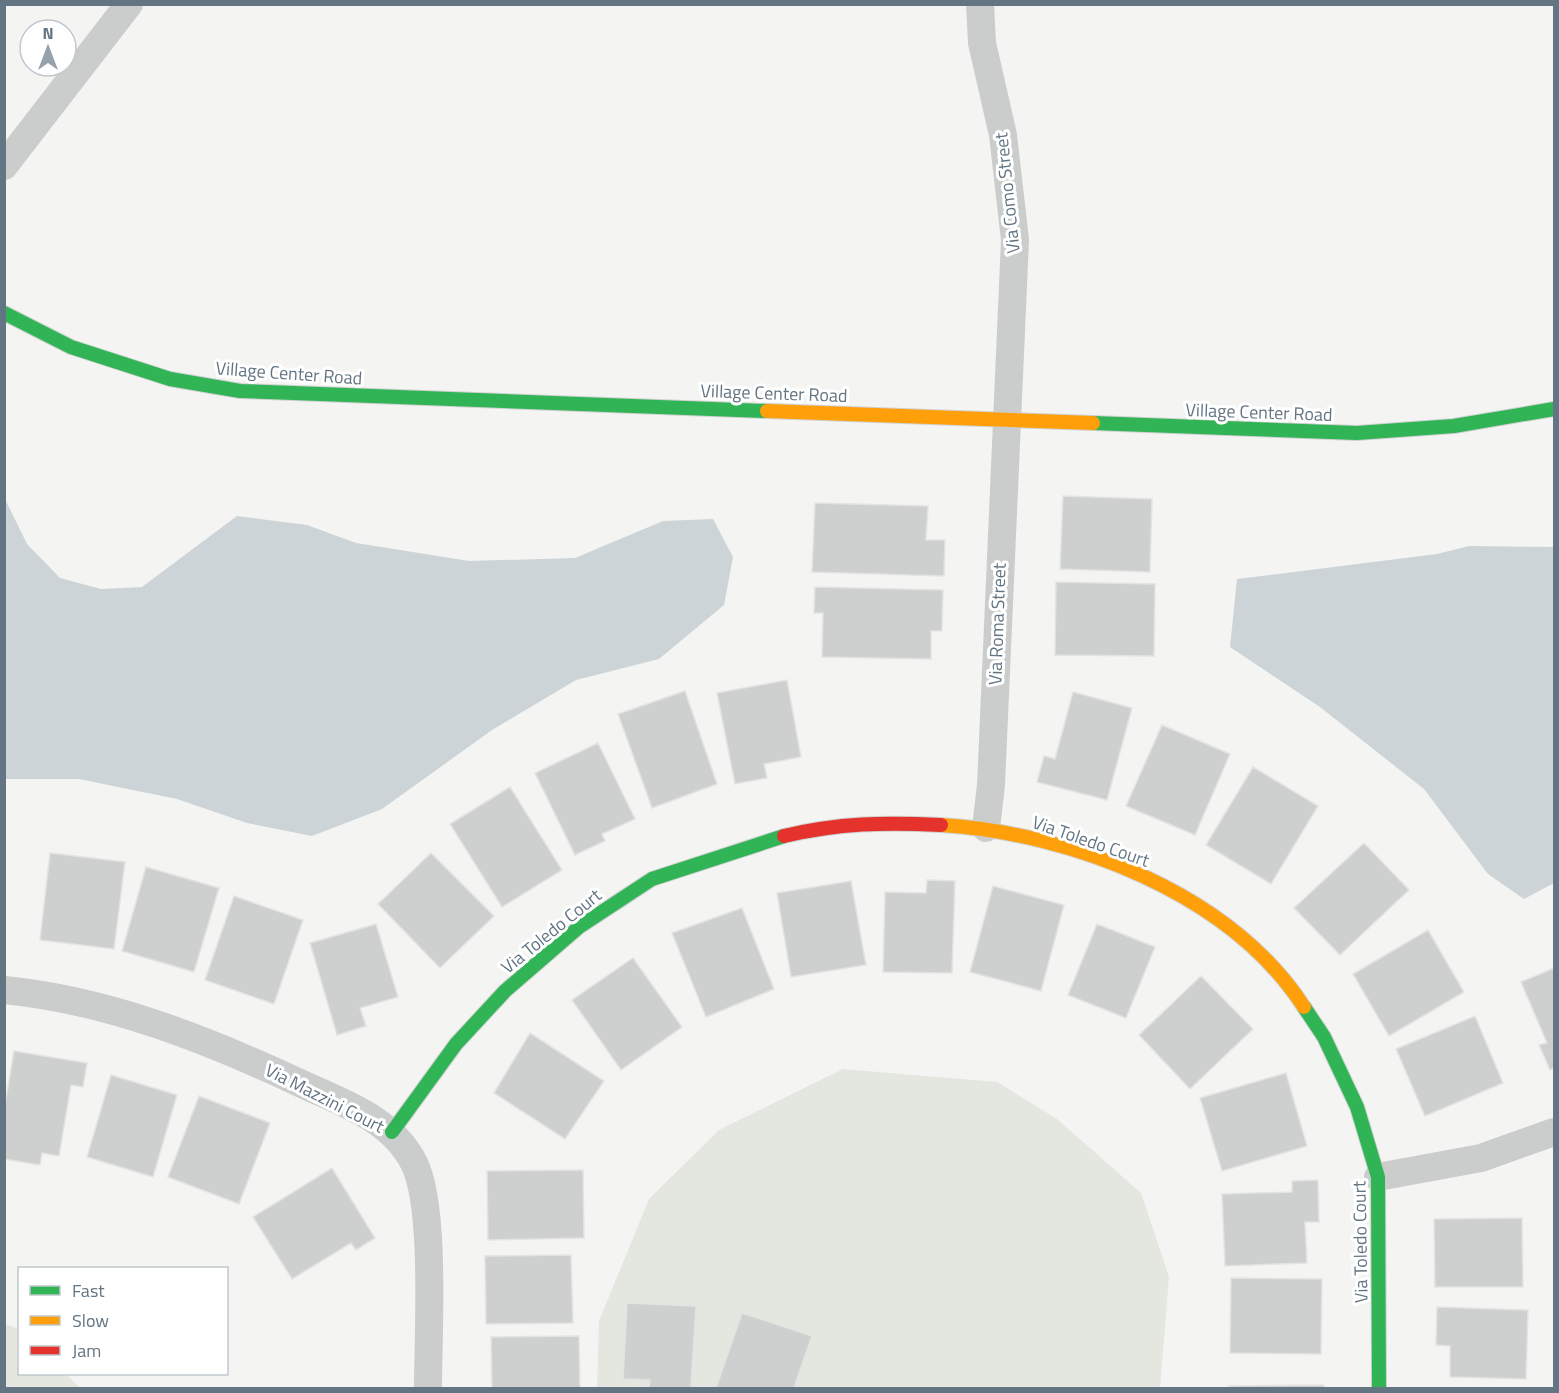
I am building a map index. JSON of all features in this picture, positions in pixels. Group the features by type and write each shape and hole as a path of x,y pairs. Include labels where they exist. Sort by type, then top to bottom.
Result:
{"street":[{"path":"4,166 129,4"},
{"name":"Via Como Street","path":"980,4 982,43 1003,135 1015,240 1005,420"},
{"name":"Village Center Road","path":"4,313 71,347 170,379 240,391 1357,433 1454,426 1554,409"},
{"name":"Via Roma Street","path":"986,828 991,785 1005,420"},
{"name":"Via Toledo Court","path":"392,1132 456,1044 505,992 579,927 652,879 768,840 828,826 896,823 986,828 1056,844 1132,871 1173,891 1221,923 1266,959 1294,990 1338,1063 1360,1116 1378,1177 1379,1389"},
{"name":"Via Mazzini Court","path":"4,990 52,997 172,1029 239,1054 370,1117 392,1132 414,1164 424,1209 427,1247 428,1389"},
{"path":"1378,1177 1481,1158 1554,1132"}],"shaded area":[{"path":"5,499 27,544 60,578 101,589 142,587 237,516 307,525 356,543 469,561 575,558 663,521 713,519 733,557 724,605 659,659 576,680 492,730 382,809 312,836 247,823 177,799 79,779 5,779"},
{"path":"1469,546 1554,547 1554,883 1524,899 1488,874 1424,789 1320,707 1230,647 1237,579 1437,554"},
{"path":"843,1069 997,1082 1057,1119 1141,1193 1169,1277 1160,1388 597,1388 599,1321 649,1199 719,1130"},
{"path":"5,1324 18,1329 18,1375 67,1375 80,1388 5,1388"}],"building":[{"path":"1063,496 1152,499 1150,572 1060,569"},
{"path":"815,503 928,506 926,540 945,540 944,576 812,572"},
{"path":"1056,582 1155,584 1154,656 1055,655"},
{"path":"815,587 943,590 942,631 931,631 931,659 822,657 823,613 814,613"},
{"path":"787,680 801,757 764,764 767,778 735,784 717,693"},
{"path":"685,691 717,784 652,808 618,714"},
{"path":"1073,692 1132,708 1107,800 1037,782 1044,756 1055,759"},
{"path":"1162,725 1230,754 1195,835 1126,806"},
{"path":"598,743 635,819 602,834 605,841 575,855 535,773"},
{"path":"1253,767 1318,806 1271,884 1206,845"},
{"path":"510,787 562,870 502,907 450,824"},
{"path":"1364,843 1409,890 1340,955 1294,908"},
{"path":"50,853 125,862 114,949 40,940"},
{"path":"431,853 494,916 440,968 378,904"},
{"path":"146,867 219,888 194,972 122,951"},
{"path":"927,880 955,881 952,973 883,972 885,892 926,893"},
{"path":"851,881 866,965 791,977 777,893"},
{"path":"993,886 1064,905 1041,991 970,972"},
{"path":"234,896 303,920 274,1004 205,980"},
{"path":"742,908 774,989 706,1017 672,933"},
{"path":"376,924 398,997 360,1008 366,1026 337,1035 310,943"},
{"path":"1097,924 1155,947 1126,1018 1068,995"},
{"path":"1428,930 1464,992 1389,1036 1353,974"},
{"path":"633,958 682,1027 621,1070 572,1000"},
{"path":"1554,968 1554,1068 1550,1070 1539,1045 1547,1043 1521,982"},
{"path":"1201,976 1253,1029 1190,1089 1139,1035"},
{"path":"1475,1016 1503,1083 1425,1116 1396,1049"},
{"path":"530,1033 604,1081 565,1139 494,1093"},
{"path":"14,1051 87,1063 83,1087 71,1085 59,1156 42,1153 40,1165 4,1159 4,1111"},
{"path":"1286,1073 1307,1146 1222,1171 1200,1098"},
{"path":"111,1075 177,1095 153,1177 87,1157"},
{"path":"199,1096 270,1123 239,1204 168,1177"},
{"path":"332,1168 375,1238 356,1250 351,1243 292,1279 253,1217"},
{"path":"583,1170 584,1238 488,1240 487,1171"},
{"path":"1318,1180 1319,1222 1305,1222 1307,1263 1225,1266 1222,1194 1292,1192 1292,1181"},
{"path":"1522,1218 1523,1287 1435,1287 1434,1219"},
{"path":"571,1255 573,1323 486,1324 485,1256"},
{"path":"1231,1278 1322,1279 1321,1354 1230,1353"},
{"path":"627,1303 696,1306 691,1388 649,1388 650,1380 623,1379"},
{"path":"1437,1307 1528,1310 1526,1379 1450,1377 1450,1346 1436,1345"},
{"path":"742,1313 812,1336 794,1388 716,1388"},
{"path":"579,1336 580,1388 492,1388 491,1337"},
{"path":"1324,1385 1324,1388 1229,1388 1229,1386"}],"traffic: fast":[{"path":"4,313 71,347 170,379 240,391 767,411"},
{"path":"1093,423 1357,433 1454,426 1554,409"},
{"path":"392,1132 456,1044 505,991 579,927 652,879 784,836"},
{"path":"1304,1007 1324,1037 1357,1107 1378,1177 1379,1388"}],"traffic: slow":[{"path":"767,411 1093,423"},
{"path":"941,825 991,830 1042,841 1093,856 1144,876 1191,901 1234,932 1272,967 1304,1007"}],"traffic: jam":[{"path":"784,836 824,828 862,825 941,825"}]}
